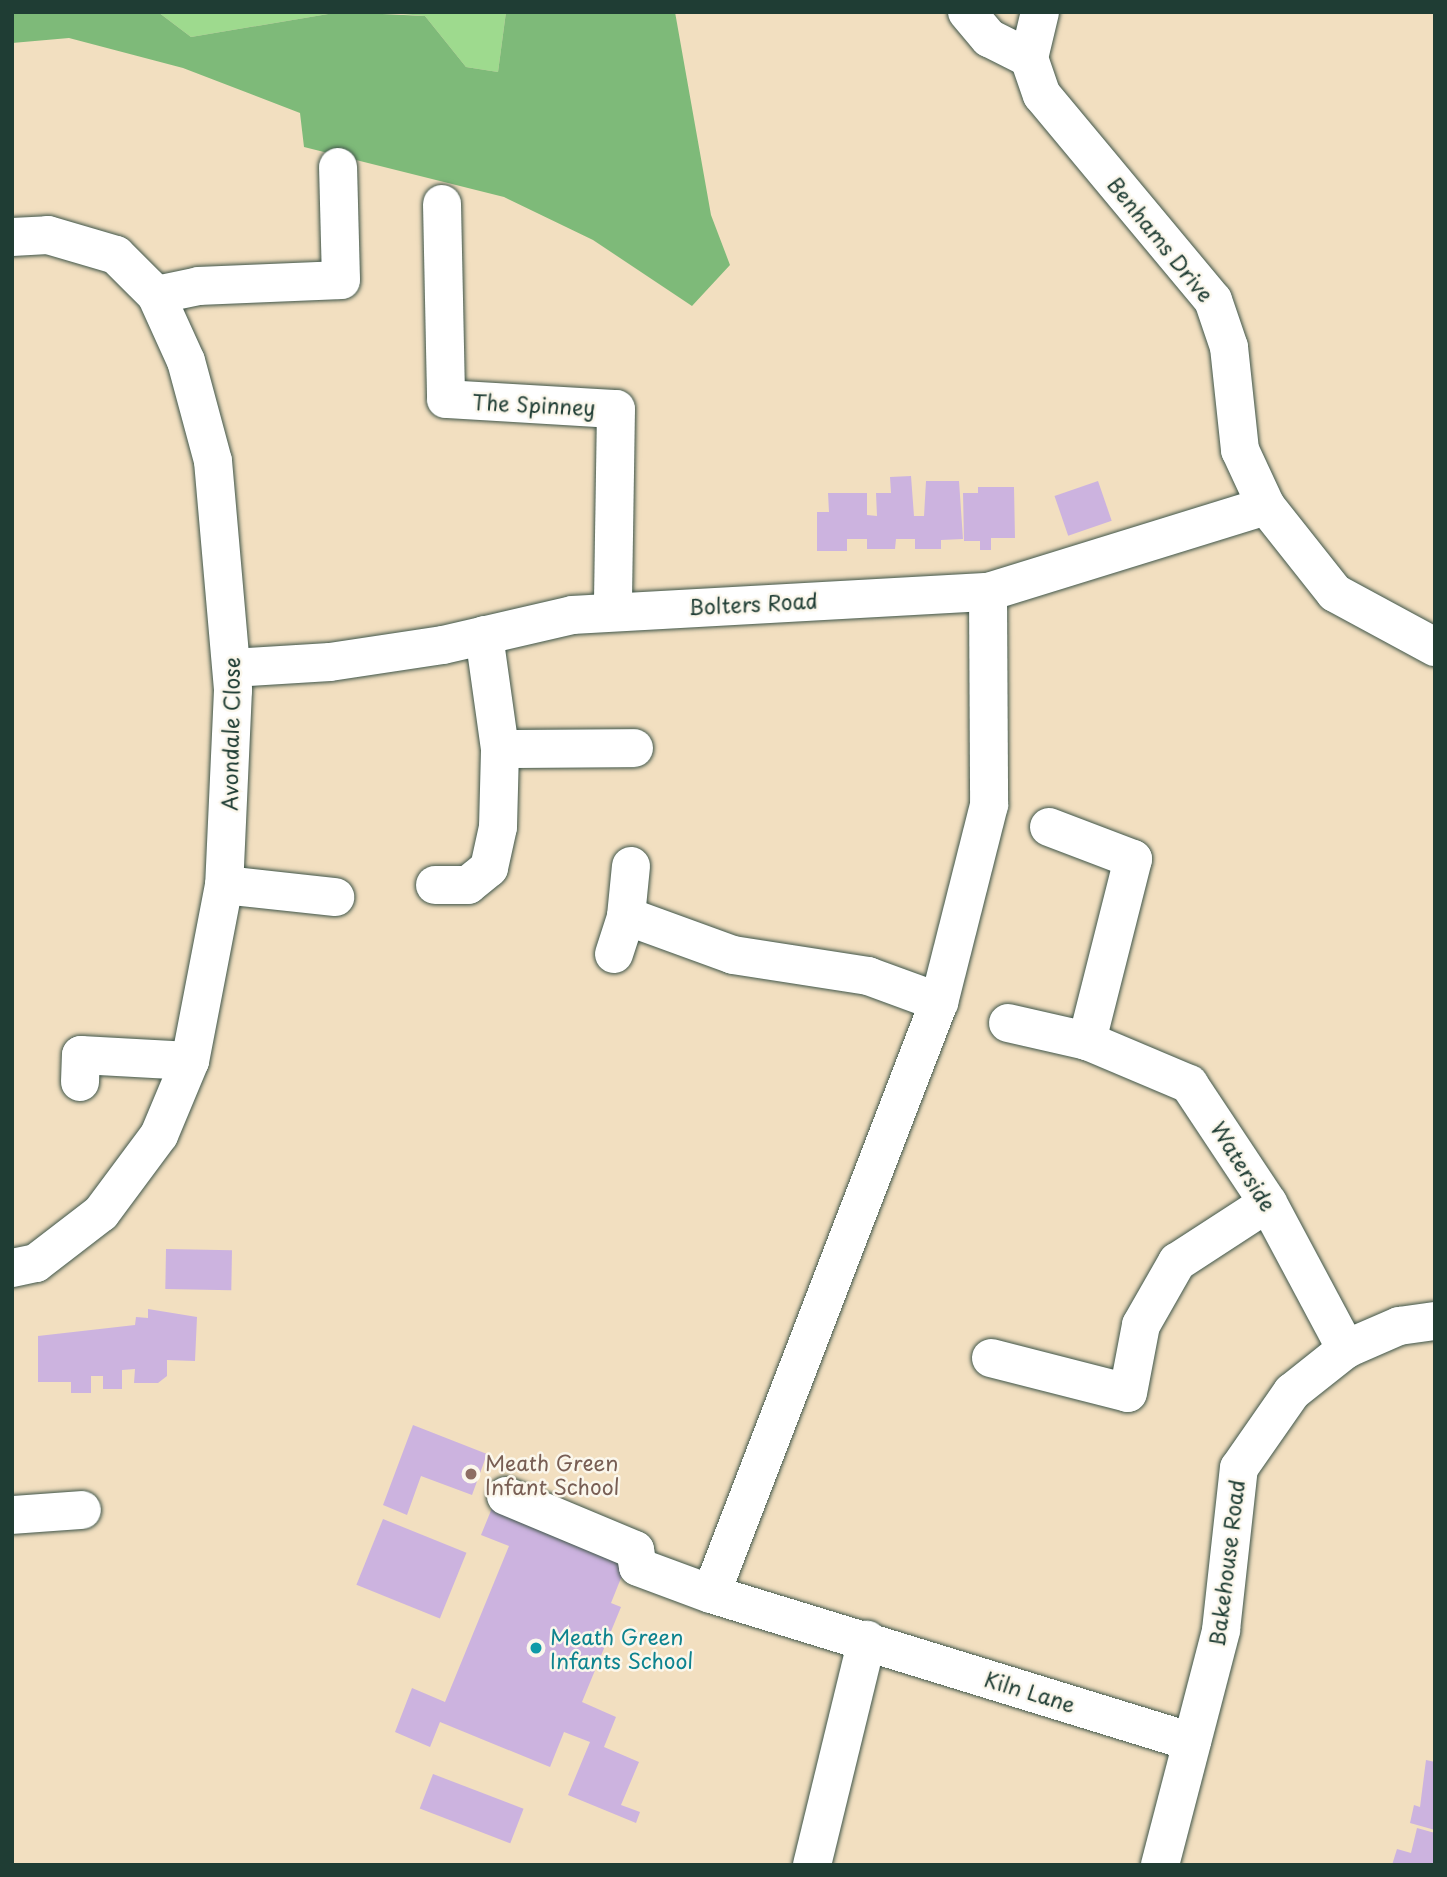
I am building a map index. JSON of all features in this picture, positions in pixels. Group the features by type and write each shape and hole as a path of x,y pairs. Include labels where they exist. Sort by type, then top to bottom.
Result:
{"street":[{"path":"967,12 989,38 1029,58 1040,12"},
{"name":"Benhams Drive","path":"1029,58 1042,95 1213,300 1229,347 1241,450 1266,506 1335,593 1435,647"},
{"path":"156,295 199,286 341,280 338,167"},
{"name":"The Spinney","path":"442,204 446,399 616,409 613,611"},
{"name":"Avondale Close","path":"12,236 48,234 116,256 156,295 186,361 213,461 232,668 224,885 190,1061 159,1135 101,1213 36,1263 12,1268"},
{"name":"Bolters Road","path":"232,668 330,662 613,611 988,592 1266,506"},
{"path":"722,1599 939,1002 989,805 988,592"},
{"path":"435,885 468,886 489,868 498,827 500,749 484,635"},
{"path":"500,749 634,748"},
{"path":"1049,827 1133,859 1087,1041"},
{"path":"614,954 626,916 631,866"},
{"path":"224,885 335,897"},
{"path":"626,916 733,955 868,976 939,1002"},
{"name":"Waterside","path":"1008,1023 1087,1041 1189,1084 1268,1203 1346,1349"},
{"path":"80,1082 81,1055 190,1061"},
{"path":"991,1358 1128,1392 1141,1325 1177,1262 1268,1203"},
{"name":"Bakehouse Road","path":"1160,1865 1221,1630 1238,1468 1292,1392 1346,1349 1399,1326 1435,1321"},
{"name":"Kiln Lane","path":"506,1496 635,1550 638,1567 722,1599 867,1640 1192,1742"},
{"path":"12,1515 82,1510"},
{"path":"812,1865 867,1640"}],"green space":[{"path":"12,12 158,12 191,37 340,12 425,16 466,67 498,72 506,12 675,12 711,215 730,265 692,306 593,240 504,197 304,147 300,113 183,68 69,38 12,43"},
{"path":"158,12 340,12 191,37"},
{"path":"376,12 506,12 498,72 466,67 425,16"}],"building":[{"path":"911,476 914,516 924,516 926,481 959,481 963,539 941,540 941,549 915,549 915,539 896,539 895,549 867,549 867,539 847,539 847,551 817,551 817,512 829,512 828,493 867,493 867,515 877,516 876,493 891,493 890,477"},
{"path":"1098,481 1112,521 1068,536 1055,496"},
{"path":"978,487 1014,487 1015,538 991,538 991,550 980,550 980,541 964,541 963,493 978,493"},
{"path":"166,1249 232,1250 231,1290 165,1289"},
{"path":"148,1309 197,1317 195,1361 167,1360 167,1376 158,1383 134,1383 135,1369 122,1370 122,1389 103,1389 103,1376 91,1376 91,1393 71,1393 71,1382 38,1382 38,1336 135,1325 136,1317 148,1318"},
{"path":"413,1425 487,1454 472,1495 421,1476 407,1515 383,1505"},
{"name":"Meath Green Infants School","path":"492,1508 627,1563 611,1603 621,1607 582,1702 616,1717 604,1747 639,1762 621,1805 640,1812 636,1823 568,1795 590,1742 564,1732 550,1767 440,1722 430,1747 395,1732 412,1688 445,1702 509,1546 481,1535"},
{"path":"383,1519 466,1553 440,1619 356,1585"},
{"path":"1426,1760 1435,1762 1435,1830 1410,1823 1414,1805 1420,1807"},
{"path":"433,1774 524,1809 510,1843 420,1809"},
{"path":"1417,1828 1435,1833 1435,1865 1392,1865 1397,1849 1411,1853"}],"place":[{"name":"Meath Green Infant School","path":"471,1474"},
{"name":"Meath Green Infants School","path":"536,1648"}]}
